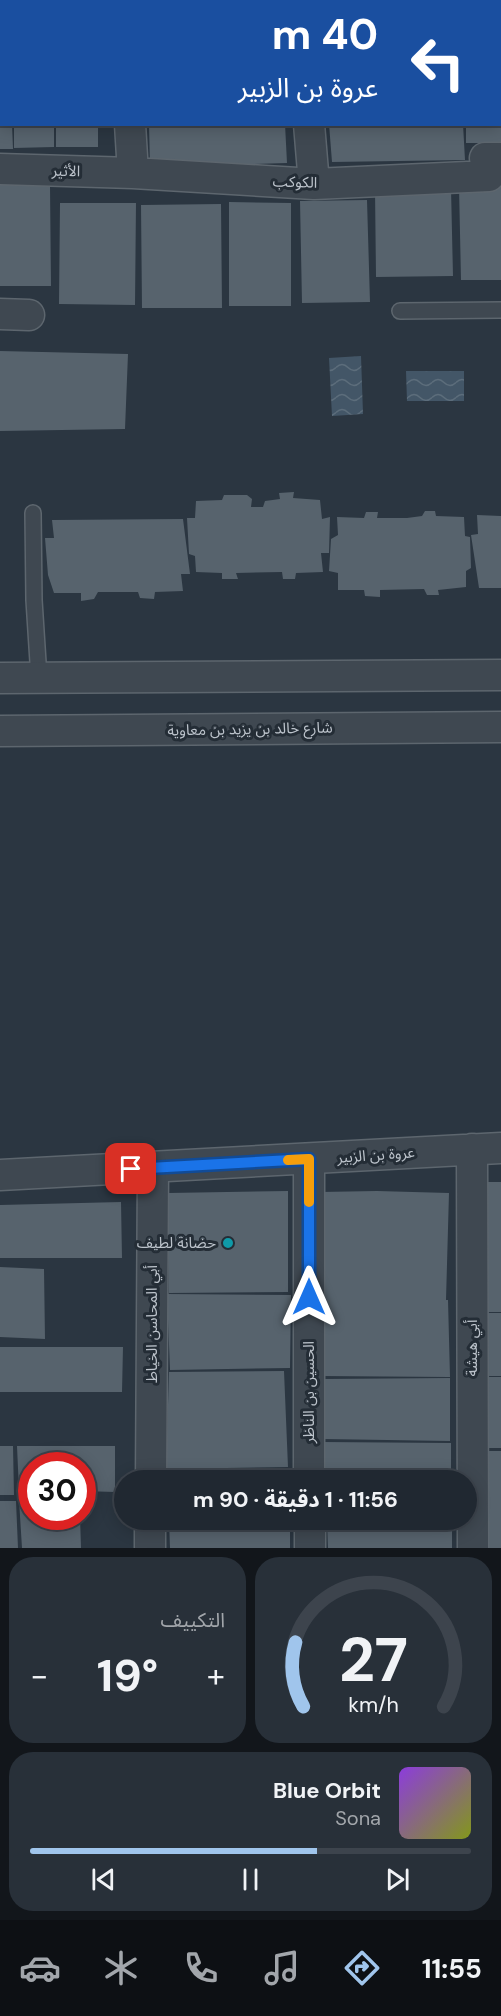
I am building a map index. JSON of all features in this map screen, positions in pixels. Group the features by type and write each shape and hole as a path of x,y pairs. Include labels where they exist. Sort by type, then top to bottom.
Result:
{"street":[{"path":"130,126 133,173"},
{"path":"309,126 314,184"},
{"name":"الكوكب","path":"133,173 314,184 489,176 493,158"},
{"name":"الأثير","path":"0,170 133,173"},
{"path":"0,678 501,675"},
{"name":"شارع خالد بن يزيد بن معاوية","path":"0,731 501,727"},
{"name":"عروة بن الزبير","path":"0,1176 501,1148"},
{"name":"أبي هيشة","path":"472,1149 473,1548"},
{"name":"الحسين بن الناظر","path":"309,1159 309,1470"},
{"name":"أبي المحاسن الخياط","path":"151,1470 153,1168"},
{"path":"150,1530 150,1548"},
{"path":"310,1530 310,1548"}],"lane":[{"path":"400,311 501,310"},
{"path":"33,513 34,600 39,678"}],"water":[{"path":"361,356 363,414 332,416 329,358"},
{"path":"406,371 464,371 464,401 407,401"}],"building":[{"path":"0,126 12,126 13,149 0,149"},
{"path":"14,126 54,126 54,147 14,148"},
{"path":"56,126 98,126 98,147 56,147"},
{"path":"149,126 285,126 287,163 150,167"},
{"path":"329,126 463,126 465,160 332,162"},
{"path":"466,126 501,126 501,143 466,143"},
{"path":"0,185 50,185 51,286 0,286"},
{"path":"501,185 501,280 461,280 459,186"},
{"path":"451,188 453,276 376,277 375,190"},
{"path":"367,200 370,302 302,303 300,201"},
{"path":"229,202 291,203 291,306 229,306"},
{"path":"60,203 136,203 135,305 59,304"},
{"path":"221,204 222,308 142,308 141,205"},
{"path":"0,351 128,354 125,429 0,431"},
{"path":"294,492 293,498 320,500 322,519 330,517 329,553 321,553 323,572 296,573 295,579 283,579 282,572 236,573 238,579 222,579 222,573 196,572 195,556 189,554 187,518 195,518 196,501 222,500 224,495 247,495 252,499 251,507 263,507 265,501 280,499 279,493"},
{"path":"425,511 435,511 436,516 464,517 465,536 470,537 471,568 466,571 466,587 438,590 439,595 427,595 424,589 380,590 380,597 365,596 364,590 338,590 338,573 329,571 331,539 338,535 337,517 364,518 366,512 378,512 377,518 407,518 422,516"},
{"path":"477,515 501,516 501,588 479,588 471,535 478,534"},
{"path":"183,519 190,574 181,574 183,591 155,592 154,599 140,598 138,592 98,592 94,599 81,601 81,593 54,593 48,575 45,538 54,538 52,520"},
{"path":"478,1182 501,1182 501,1312 483,1312"},
{"name":"حضانة لطيف","path":"288,1191 288,1292 169,1293 168,1193"},
{"path":"320,1192 449,1193 446,1300 448,1300 450,1377 320,1376"},
{"path":"121,1202 122,1258 0,1258 0,1205"},
{"path":"0,1267 44,1269 45,1339 0,1337"},
{"path":"167,1294 291,1295 290,1368 170,1370"},
{"path":"484,1313 501,1313 501,1376 488,1376"},
{"path":"0,1347 123,1347 122,1392 0,1392"},
{"path":"284,1371 288,1467 166,1469 169,1372"},
{"path":"488,1377 501,1377 501,1448 489,1448"},
{"path":"450,1378 450,1441 323,1439 323,1379"},
{"path":"323,1442 451,1443 451,1470 324,1470"},
{"path":"0,1446 13,1446 14,1495 0,1495"},
{"path":"17,1446 115,1446 114,1492 96,1491 96,1452 18,1452 18,1468"},
{"path":"486,1451 501,1451 501,1548 487,1548"},
{"path":"0,1501 16,1501 18,1548 0,1548"},
{"path":"21,1530 80,1530 81,1548 22,1548"},
{"path":"169,1530 290,1530 290,1548 170,1548"},
{"path":"327,1530 452,1530 452,1548 328,1548"}],"slow traffic":[{"path":"288,1160 309,1159 309,1202"}],"place":[{"name":"حضانة لطيف","path":"228,1243"}],"route":[{"path":"131,1169 309,1159 309,1297"}]}
